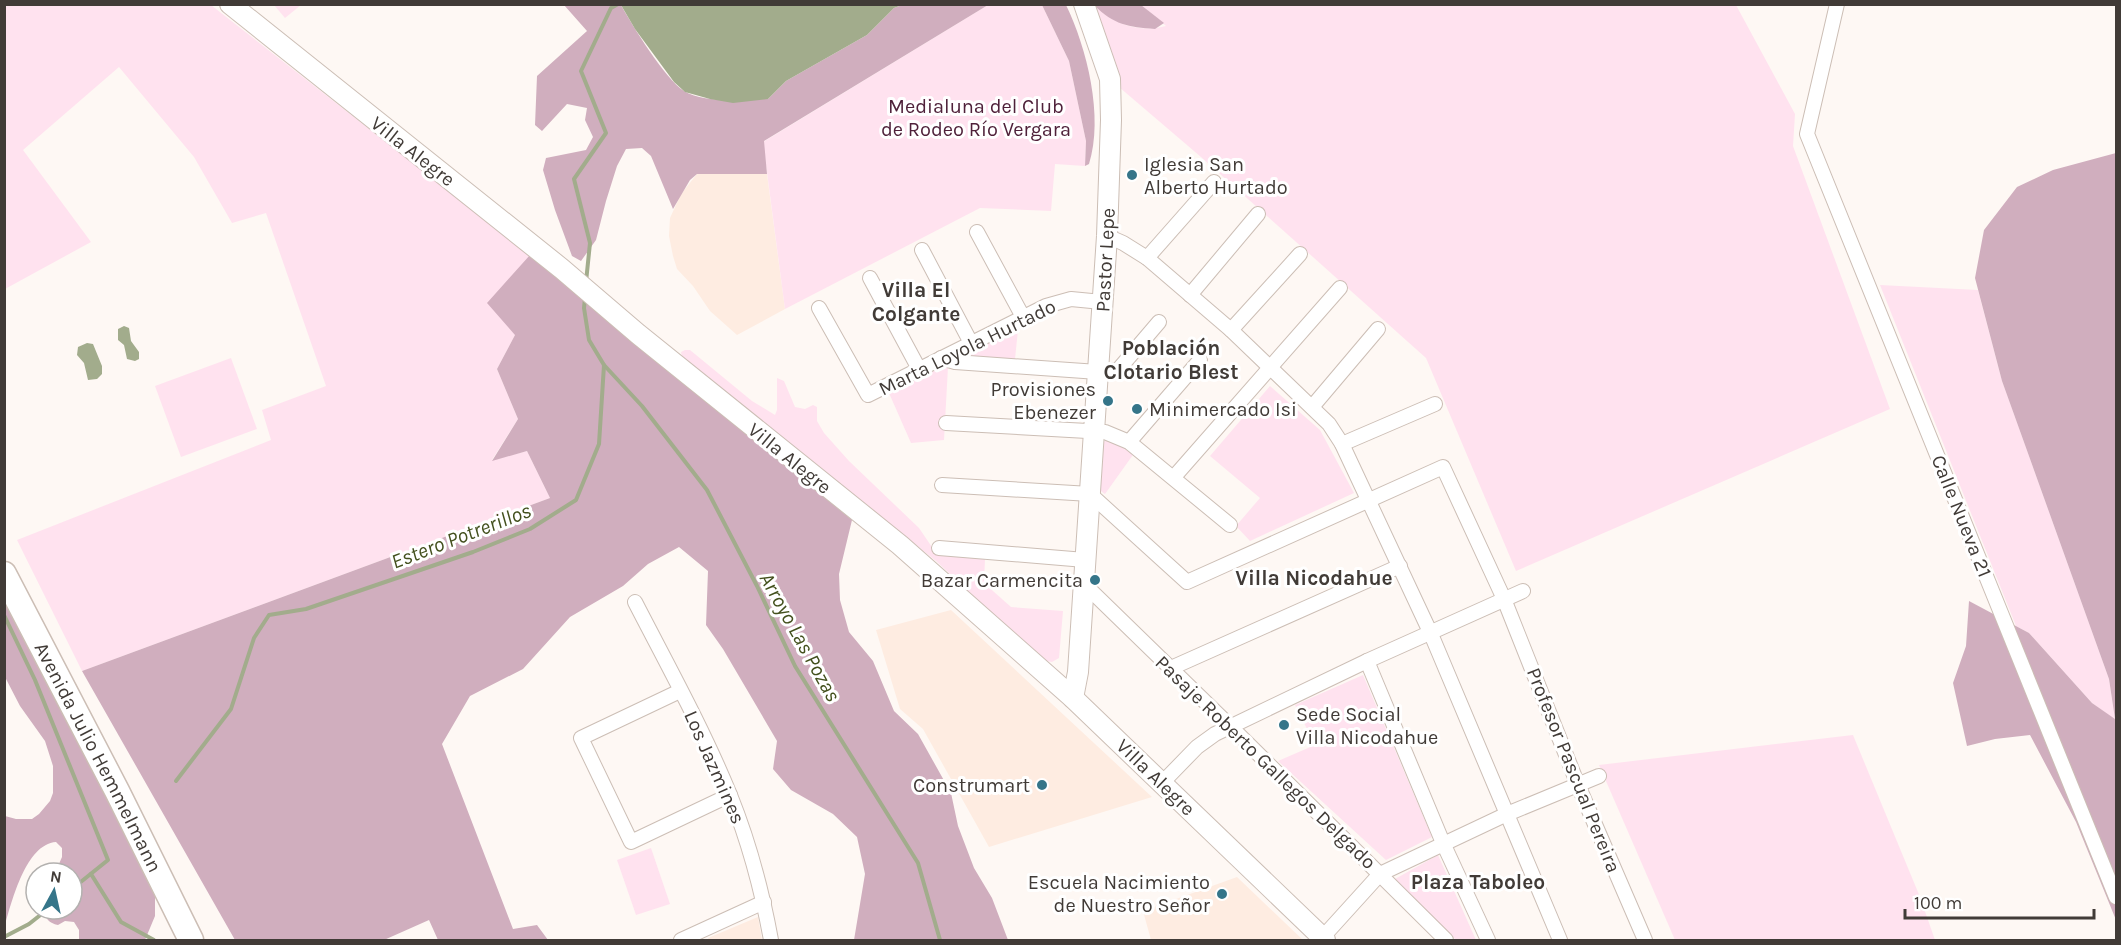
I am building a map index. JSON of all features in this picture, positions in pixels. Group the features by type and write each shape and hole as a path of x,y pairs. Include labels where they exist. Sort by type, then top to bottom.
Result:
{"highway":[{"name":"Avenida Julio Hemmelmann","path":"6,582 117,790 191,940"}],"main road":[{"name":"Villa Alegre","path":"230,4 562,269 638,334 900,545 1073,698 1323,939"},
{"name":"Pastor Lepe","path":"1073,698 1078,672 1084,584 1107,236 1111,130 1110,79 1084,4"}],"street":[{"name":"Calle Nueva 21","path":"1837,4 1807,134 2116,897"},
{"path":"1147,258 1214,182"},
{"path":"1190,295 1258,214"},
{"path":"977,232 1023,316"},
{"path":"1107,236 1147,258 1231,330 1329,424 1342,444 1431,634 1560,940"},
{"path":"921,250 971,343"},
{"path":"1231,330 1300,254"},
{"path":"870,278 918,369"},
{"path":"1174,477 1340,288"},
{"name":"Marta Loyola Hurtado","path":"819,308 868,395 1023,316 1058,302 1071,299 1102,302"},
{"path":"941,358 955,362 1098,372 1118,370 1159,322"},
{"path":"1312,407 1378,329"},
{"path":"1129,442 1200,360"},
{"path":"1342,444 1435,404"},
{"path":"946,423 1105,432 1129,442 1230,525"},
{"name":"Profesor Pascual Pereira","path":"1368,500 1443,467 1504,599 1578,785 1645,940"},
{"path":"942,485 1090,494 1187,582 1368,500"},
{"path":"939,548 1085,560"},
{"path":"1171,668 1400,566"},
{"name":"Pasaje Roberto Gallegos Delgado","path":"1084,584 1446,940"},
{"path":"1162,783 1197,747 1215,734 1367,661 1523,591"},
{"name":"Los Jazmines","path":"635,602 702,731 730,795 764,902 771,940"},
{"path":"1367,661 1443,843 1488,940"},
{"path":"680,691 581,738 631,842 730,795"},
{"path":"1323,939 1380,874 1507,814 1599,776"},
{"path":"681,940 764,902"}],"shaded area":[{"path":"564,5 621,5 650,51 676,85 684,91 703,98 736,100 768,99 786,81 867,35 894,8 902,5 988,5 764,141 767,174 697,174 690,180 673,209 651,156 642,148 626,149 617,166 596,240 581,261 572,256 543,170 546,158 586,150 593,137 585,120 587,108 567,104 542,131 535,125 537,76 587,31"},
{"path":"621,5 902,5 894,8 867,35 786,81 768,99 733,103 685,92 674,82 635,29"},
{"path":"1042,5 1066,5 1081,41 1091,83 1095,125 1089,164 1085,166 1086,141 1069,61"},
{"path":"1094,5 1141,5 1164,23 1155,29 1129,26 1108,17"},
{"path":"2116,153 2116,920 2076,822 2030,735 1995,739 1967,746 1953,683 1966,646 1969,601 2029,633 2092,703 2115,719 2109,679 2002,381 1975,278 1984,230 2017,187 2053,170"},
{"path":"697,174 767,174 785,309 737,335 710,311 693,286 677,269 673,256 669,236 670,218 681,194"},
{"path":"530,255 852,520 839,574 840,600 849,632 873,661 894,711 918,734 951,793 958,826 974,868 992,898 1008,940 854,940 865,874 857,837 833,814 791,790 773,769 777,741 723,649 706,625 708,571 679,547 648,564 623,586 570,617 523,669 470,696 442,744 513,929 537,925 548,940 438,940 429,920 384,940 235,940 82,671 550,498 527,451 492,461 518,419 497,369 515,335 487,303"},
{"path":"124,326 129,328 131,341 139,352 139,359 135,361 127,359 124,345 118,340 118,329"},
{"path":"87,343 93,344 102,366 102,374 97,379 88,380 84,363 77,355 78,347"},
{"path":"5,603 9,604 155,891 155,916 145,940 79,940 79,930 74,922 65,921 84,921 84,861 60,861 62,848 56,842 45,845 36,852 30,861 24,861 24,872 5,925 5,816 32,819 39,814 50,801 53,793 53,766 45,741 20,706 5,677"},
{"path":"951,610 1152,797 989,847 923,729 900,709 876,630"},
{"name":"Escuela Nacimiento de Nuestro Señor","path":"1237,877 1303,940 1151,940 1143,911"},
{"path":"758,917 762,940 709,940 708,938"},
{"path":"49,921 65,921 58,925"}],"green space":[{"path":"5,5 211,5 530,255 515,335 497,369 518,419 492,460 527,451 550,498 82,671 17,540 271,440 262,410 326,386 266,213 232,223 194,157 119,67 23,150 91,242 5,289"},
{"path":"274,5 301,5 285,18"},
{"name":"Medialuna del Club de Rodeo Río Vergara","path":"988,5 1042,5 1069,61 1086,141 1085,166 1055,164 1051,211 980,208 785,309 763,142"},
{"path":"1141,5 1736,5 1795,114 1793,146 1890,409 1516,571 1426,358 1201,157 1112,81 1103,29 1096,6 1111,18 1128,26 1156,28 1166,26"},
{"path":"1880,285 1978,290 2002,381 2109,679 2115,720 2092,703 2029,633 2016,626"},
{"path":"1018,330 1015,359 962,356"},
{"path":"690,350 752,401 775,415 777,378 784,381 795,407 805,409 813,405 817,407 817,421 824,433 849,461 919,528 936,553 985,559 984,583 1011,607 1063,611 1059,658 1052,662 1042,660 936,561 830,476 725,397 682,357 681,352"},
{"path":"231,358 257,429 181,457 155,386"},
{"path":"943,364 948,367 944,440 911,443 889,393"},
{"path":"1270,386 1320,430 1354,493 1250,541 1236,526 1260,498 1210,456"},
{"path":"1105,441 1114,441 1135,452 1105,494 1098,489 1100,444"},
{"path":"1363,675 1432,837 1386,860 1278,761 1315,745 1295,705"},
{"path":"1853,735 1920,897 1935,940 1675,940 1599,765"},
{"path":"651,848 670,904 636,915 617,860"},
{"path":"1438,855 1476,940 1456,940 1395,879"}],"waterway":[{"name":"Estero Potrerillos","path":"586,282 590,243 574,179 606,133 581,71 611,8 618,4"},
{"name":"Estero Potrerillos","path":"176,781 231,709 254,638 269,615 306,609 473,552 530,529 576,500 599,444 604,365 589,340 584,308 585,298"},
{"name":"Arroyo Las Pozas","path":"604,365 642,406 707,490 795,666 918,863 940,940"},
{"path":"4,615 35,680 108,860 84,879"},
{"path":"91,874 121,922 154,940"},
{"name":"Estero Potrerillos","path":"4,937 33,921"}],"place":[{"name":"Iglesia San Alberto Hurtado","path":"1132,175"},
{"name":"Provisiones Ebenezer","path":"1108,401"},
{"name":"Minimercado Isi","path":"1137,409"},
{"name":"Bazar Carmencita","path":"1095,580"},
{"name":"Sede Social Villa Nicodahue","path":"1284,725"},
{"name":"Construmart","path":"1042,785"},
{"name":"Escuela Nacimiento de Nuestro Señor","path":"1222,894"}],"district":[{"name":"Villa El Colgante","path":"916,302"},
{"name":"Población Clotario Blest","path":"1171,360"},
{"name":"Villa Nicodahue","path":"1314,578"},
{"name":"Plaza Taboleo","path":"1478,882"}]}
